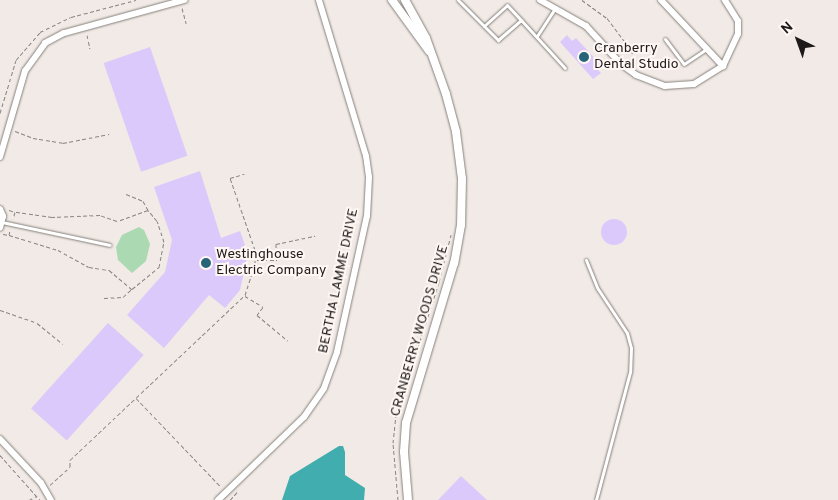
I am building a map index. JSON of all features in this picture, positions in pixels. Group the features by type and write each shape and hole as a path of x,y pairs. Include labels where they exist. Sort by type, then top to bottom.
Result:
{"street":[{"name":"BERTHA LAMME DRIVE","path":"218,500 304,417 324,388 337,352 368,216 369,177 366,156 319,0"},
{"name":"CRANBERRY WOODS DRIVE","path":"392,0 430,53"},
{"name":"CRANBERRY WOODS DRIVE","path":"405,0 424,32 446,94 456,132 462,204 452,272 406,423 404,452 408,500"},
{"path":"540,0 586,26 628,70 652,83 679,86 694,84 723,66 738,34 738,21 725,0"},
{"path":"661,0 723,66"},
{"path":"0,157 25,71 40,48 51,39 183,1"},
{"path":"0,209 1,225"},
{"path":"0,440 46,489 51,500"}],"lane":[{"path":"458,0 498,40 521,20"},
{"path":"484,26 506,5 565,68"},
{"path":"537,36 555,8"},
{"path":"665,38 684,64 706,49"},
{"path":"1,225 110,245"},
{"path":"586,260 598,290 626,333 631,348 630,372 596,500"}],"path":[{"path":"582,0 599,10 631,50 634,58 628,70"},
{"path":"183,1 186,22"},
{"path":"8,129 32,138 63,142 109,134"},
{"path":"46,489 70,467 70,460 244,296 256,260 230,178 244,174"},
{"path":"126,194 143,201 148,210"},
{"path":"256,260 277,260 276,244 315,236"},
{"path":"104,298 123,297 132,289"},
{"path":"244,296 263,307 257,315 288,341"},
{"path":"0,310 37,323 63,344"},
{"path":"135,397 226,492"},
{"path":"0,455 38,495 40,500"},
{"path":"29,500 38,495"}],"green space":[{"path":"139,227 144,230 150,244 146,261 132,273 118,260 116,247 122,235"}],"water":[{"path":"339,446 343,446 345,452 345,475 365,488 364,500 282,500 290,476"}],"building":[{"name":"Cranberry Dental Studio","path":"567,35 572,41 576,38 601,65 597,69 601,73 593,79 560,42"},
{"path":"150,47 187,156 141,172 104,63"},
{"name":"Westinghouse Electric Company","path":"200,171 221,238 240,231 248,254 240,290 225,308 209,295 164,348 127,315 165,272 172,240 154,187"},
{"path":"614,219 623,223 627,232 623,241 614,245 605,241 601,232 605,223"},
{"path":"108,323 144,355 67,441 31,408"},
{"path":"461,476 487,500 438,500"}],"place":[{"name":"Cranberry Dental Studio","path":"584,57"},
{"name":"Westinghouse Electric Company","path":"206,263"}]}
